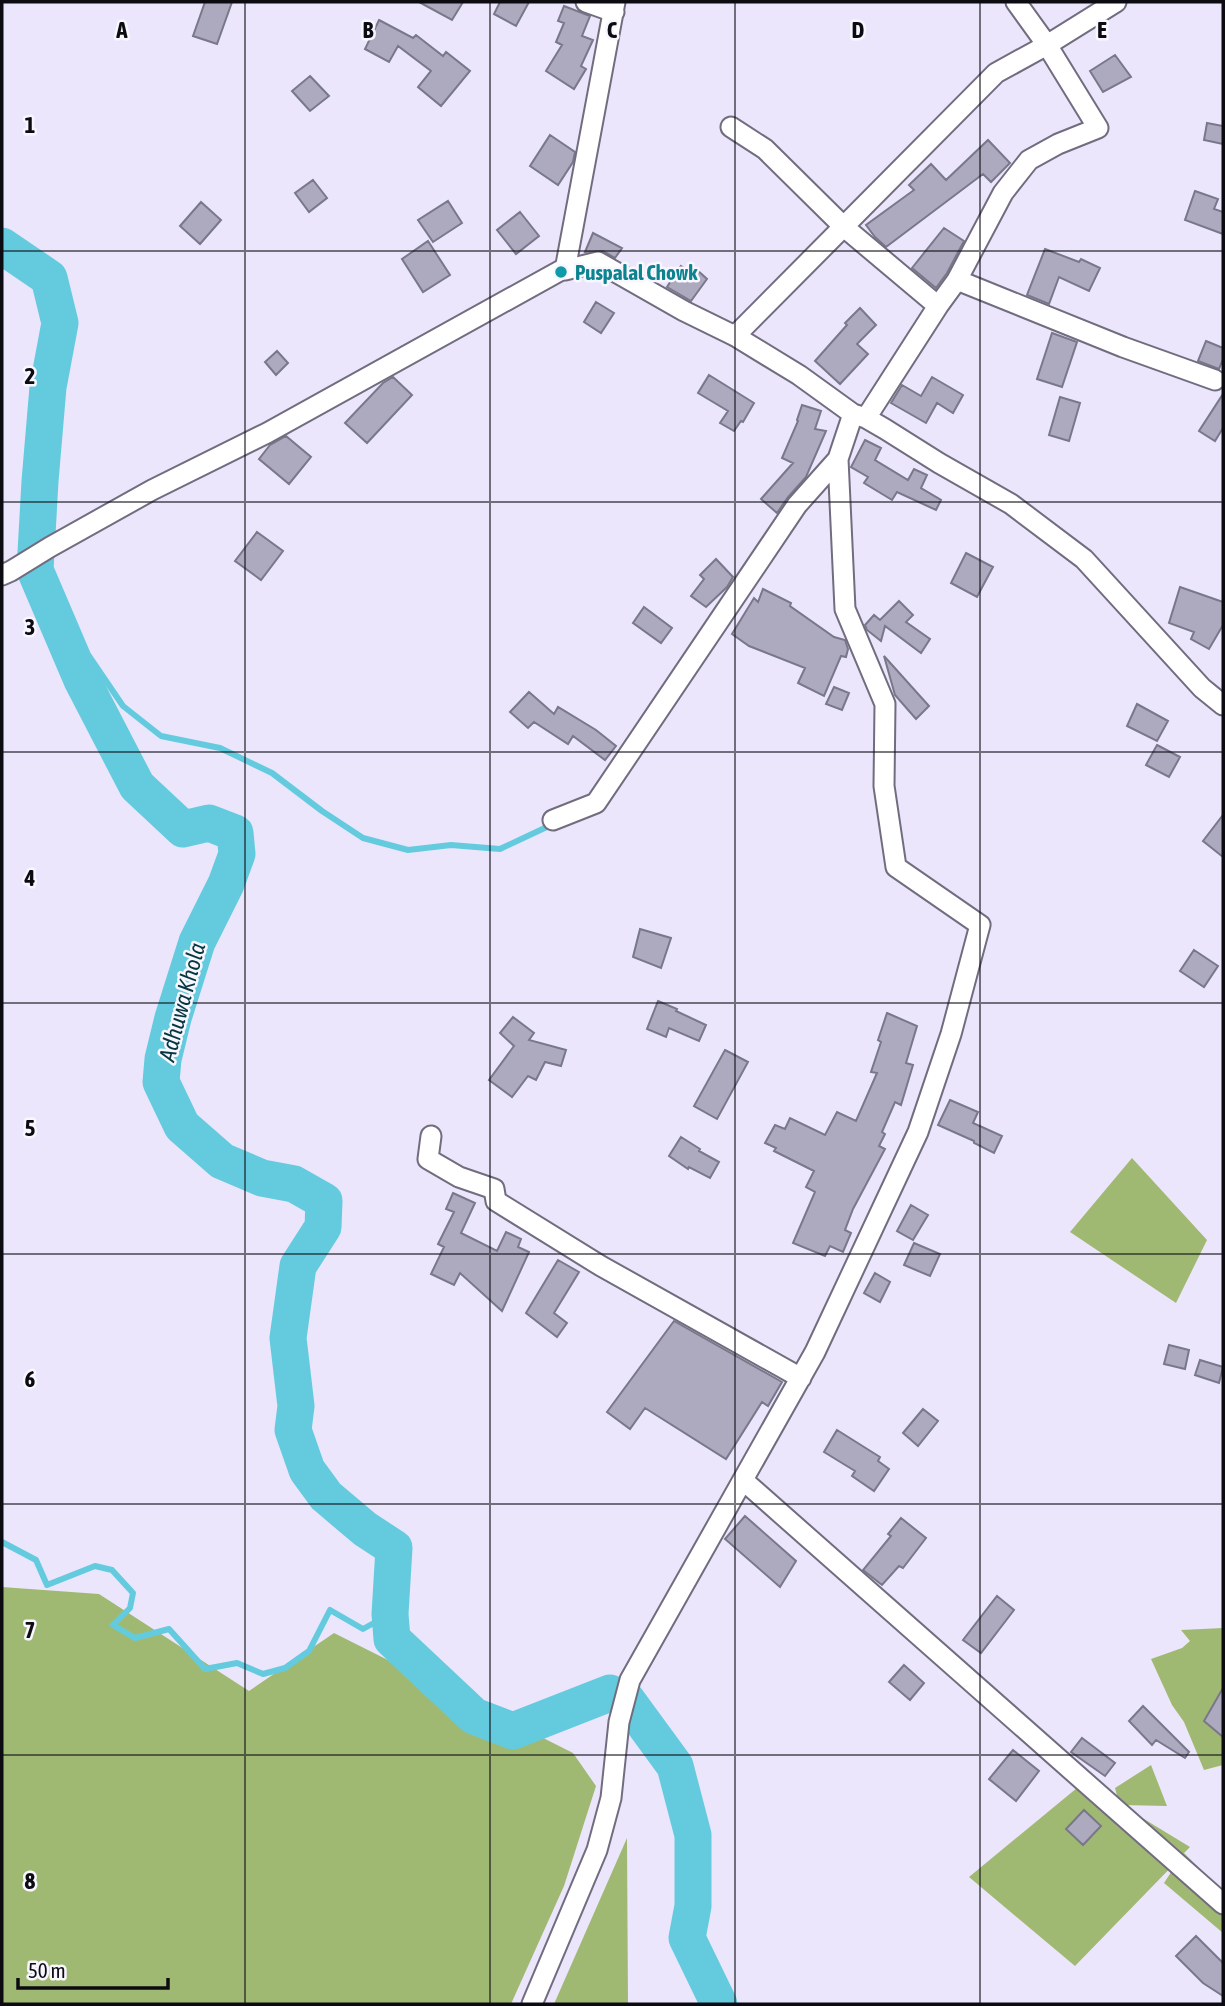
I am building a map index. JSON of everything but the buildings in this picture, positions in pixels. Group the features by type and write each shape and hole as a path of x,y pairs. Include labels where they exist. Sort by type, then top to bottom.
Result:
{"street":[{"path":"565,270 615,7 586,2"},
{"path":"553,820 596,803 797,505 838,459 859,416 957,281 1003,193 1029,160 1058,144 1098,128 1047,45 1016,2"},
{"path":"735,336 996,73 1116,2"},
{"path":"731,127 765,149 844,227 938,306"},
{"path":"6,573 152,490 267,433 565,268 598,262 684,311 735,336 859,416 1012,504 1084,559 1202,688 1223,705"},
{"path":"957,281 1123,347 1215,380"},
{"path":"532,2004 597,1850 611,1798 619,1722 630,1680 815,1352 918,1132 951,1034 980,925 896,867 884,786 885,704 845,610 838,459"},
{"path":"431,1136 428,1159 459,1177 494,1189 496,1201 578,1252 801,1378"},
{"path":"744,1481 1223,1904"}],"green space":[{"path":"1132,1158 1207,1240 1176,1303 1070,1232"},
{"path":"2,1587 99,1594 249,1691 334,1633 573,1753 596,1786 564,1886 511,2004 2,2004"},
{"path":"1223,1628 1223,1765 1204,1770 1184,1722 1172,1705 1151,1659 1182,1648 1190,1641 1181,1630"},
{"path":"1151,1765 1167,1806 1121,1805 1190,1847 1184,1853 1223,1892 1223,1933 1164,1883 1181,1857 1075,1966 969,1877 1083,1783 1119,1803 1115,1788"},
{"path":"627,1838 628,2004 554,2004"}],"waterway":[{"name":"Adhuwa Khola","path":"2,246 49,278 60,323 48,387 35,570 82,680 137,786 183,829 209,823 235,833 237,854 226,884 197,942 173,1018 163,1059 161,1082 182,1126 222,1161 262,1178 294,1184 324,1201 323,1227 298,1266 288,1338 296,1406 293,1430 307,1470 326,1496 365,1529 394,1548 390,1614 392,1639 474,1716 513,1731 610,1693 626,1699 675,1766 693,1835 693,1906 687,1938 719,2004"},
{"path":"64,635 89,656 123,706 161,736 220,748 272,773 363,838 408,850 451,845 500,849 551,825"},
{"path":"2,1542 36,1560 47,1585 95,1566 112,1570 133,1593 130,1608 113,1625 135,1638 169,1629 205,1669 237,1663 263,1674 285,1668 309,1651 330,1610 363,1629 390,1614"}],"place":[{"name":"Puspalal Chowk","path":"561,272"}]}
